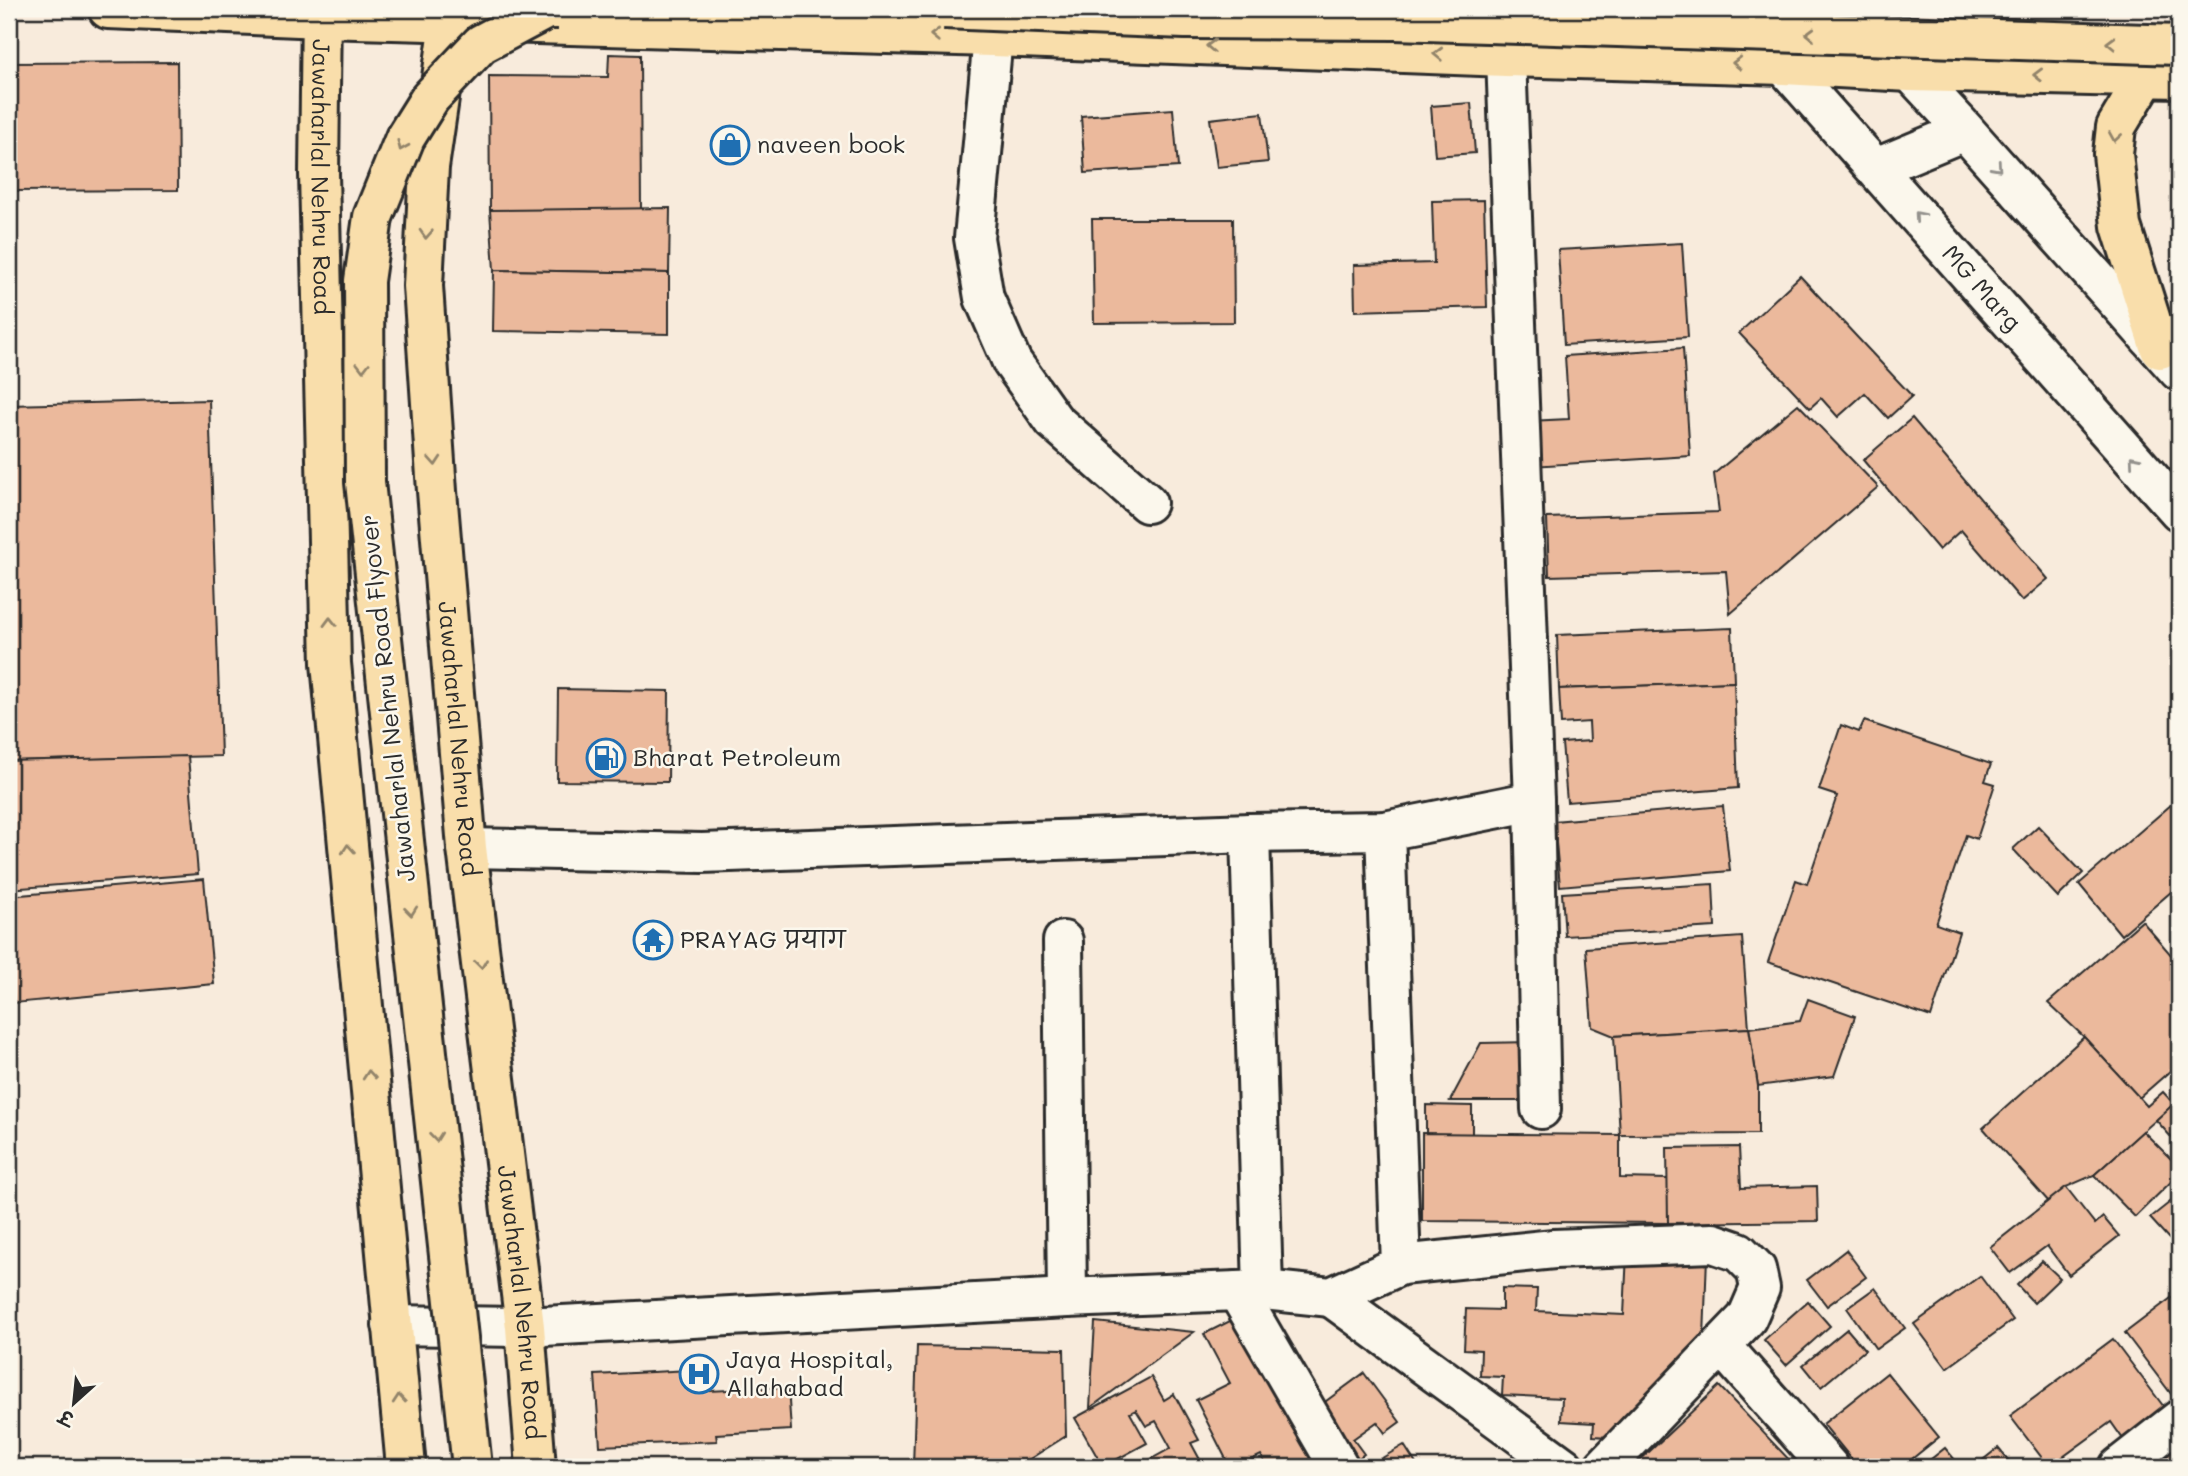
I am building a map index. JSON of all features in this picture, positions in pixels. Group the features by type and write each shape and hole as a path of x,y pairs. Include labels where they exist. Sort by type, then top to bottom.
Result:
{"highway":[{"path":"108,9 452,14 1506,57 2163,78"},
{"name":"Jawaharlal Nehru Road Flyover","path":"472,1467 365,482 364,281 373,217 405,138 430,98 481,44 547,9 558,9"},
{"path":"944,9 1185,19 1408,20 2179,45"},
{"name":"Jawaharlal Nehru Road","path":"321,13 319,174 331,663 406,1467"},
{"name":"Jawaharlal Nehru Road","path":"452,14 429,167 423,286 438,505 467,848 525,1327 536,1467"},
{"path":"2163,78 2116,127 2113,154 2121,226 2170,360"}],"street":[{"name":"MG Marg","path":"1734,9 2179,511"},
{"path":"1852,9 2170,360"},
{"path":"993,37 974,238 984,298 1012,362 1054,421 1147,503"},
{"path":"1506,57 1534,801 1541,1109"},
{"path":"1876,168 1965,131"},
{"path":"467,848 702,853 1250,833 1385,831 1534,801"},
{"path":"1385,831 1401,1265"},
{"path":"1250,833 1250,1291 1339,1467"},
{"path":"1063,941 1067,1298"},
{"path":"392,1325 525,1327 1250,1291 1331,1297 1401,1265 1554,1249 1713,1243 1739,1252 1756,1269 1760,1288 1747,1318 1604,1467"},
{"path":"1331,1297 1564,1467"},
{"path":"1721,1345 1829,1467"},
{"path":"2119,1467 2179,1420"}],"building":[{"path":"609,54 640,55 641,210 490,210 489,76 608,77"},
{"path":"177,62 178,190 9,191 9,63"},
{"path":"1471,103 1475,153 1435,156 1431,106"},
{"path":"1173,109 1178,167 1085,173 1081,116"},
{"path":"1262,113 1268,162 1217,167 1210,119"},
{"path":"2173,121 2179,121 2179,158 2173,158"},
{"path":"1484,200 1487,307 1355,311 1354,265 1434,263 1432,201"},
{"path":"670,208 669,273 494,270 490,210"},
{"path":"1092,219 1233,219 1234,322 1094,323"},
{"path":"1682,243 1688,337 1564,345 1558,250"},
{"path":"494,270 669,273 669,334 493,331"},
{"path":"1800,276 1912,396 1888,418 1865,393 1838,417 1821,398 1810,408 1739,333"},
{"path":"1683,348 1690,456 1532,466 1529,421 1569,419 1565,356"},
{"path":"209,400 221,756 9,761 9,405"},
{"path":"1798,404 1878,487 1730,614 1726,571 1549,576 1547,518 1719,512 1714,474"},
{"path":"1912,418 2048,579 2022,601 1961,530 1939,550 1863,460"},
{"path":"1732,628 1734,682 1559,689 1557,635"},
{"path":"1734,682 1738,788 1567,802 1562,743 1590,741 1589,722 1561,724 1559,689"},
{"path":"558,689 669,691 668,782 557,781"},
{"path":"1864,721 1991,764 1985,781 1995,784 1977,839 1966,835 1936,924 1959,932 1931,1017 1768,962 1796,880 1807,884 1837,796 1819,790 1841,725 1859,732"},
{"path":"188,756 198,874 9,889 9,761"},
{"path":"2179,798 2179,885 2121,935 2079,884"},
{"path":"1723,806 1730,871 1560,886 1554,821"},
{"path":"2038,826 2083,873 2058,897 2013,849"},
{"path":"204,879 214,984 14,1003 9,950 9,896"},
{"path":"1713,884 1715,927 1565,936 1562,893"},
{"path":"2142,921 2179,964 2179,1063 2139,1098 2084,1037 2048,1003"},
{"path":"1742,937 1749,1028 1614,1036 1592,1027 1586,948"},
{"path":"1808,999 1855,1016 1834,1076 1758,1086 1749,1028 1800,1021"},
{"path":"1749,1028 1758,1086 1758,1134 1620,1135 1614,1036"},
{"path":"2084,1037 2147,1106 2163,1092 2174,1104 2094,1175 2066,1187 2049,1202 1983,1128"},
{"path":"1532,1042 1532,1101 1450,1101 1481,1043"},
{"path":"2179,1099 2179,1146 2156,1120"},
{"path":"1426,1105 1472,1106 1472,1134 1426,1134"},
{"path":"2143,1131 2179,1167 2179,1174 2135,1217 2094,1175"},
{"path":"1422,1133 1620,1135 1620,1178 1668,1179 1668,1223 1422,1221"},
{"path":"1739,1147 1741,1188 1817,1186 1818,1221 1668,1223 1667,1148"},
{"path":"2066,1187 2095,1224 2103,1217 2119,1236 2069,1275 2047,1246 2010,1273 1990,1247"},
{"path":"2179,1195 2179,1250 2150,1218"},
{"path":"1846,1250 1866,1277 1827,1306 1807,1280"},
{"path":"1627,1253 1707,1256 1704,1338 1625,1438 1593,1436 1594,1423 1561,1421 1562,1398 1502,1395 1503,1377 1480,1376 1481,1350 1464,1349 1466,1309 1502,1310 1502,1288 1537,1289 1536,1311 1624,1315"},
{"path":"2042,1261 2060,1278 2034,1303 2017,1285"},
{"path":"1980,1276 2013,1320 1947,1368 1914,1324"},
{"path":"1875,1288 1905,1328 1876,1349 1847,1308"},
{"path":"2179,1292 2179,1403 2178,1403 2125,1333"},
{"path":"1808,1301 1830,1326 1786,1365 1764,1340"},
{"path":"1242,1315 1321,1467 1267,1467 1261,1455 1237,1467 1230,1467 1196,1400 1230,1383 1204,1334"},
{"path":"1095,1322 1194,1332 1090,1408"},
{"path":"1847,1329 1865,1350 1821,1387 1803,1365"},
{"path":"2113,1339 2164,1407 2123,1439 2111,1422 2049,1467 2010,1416"},
{"path":"917,1346 1064,1349 1066,1436 1017,1467 913,1467"},
{"path":"709,1369 710,1391 788,1387 791,1430 716,1434 717,1441 600,1446 595,1375"},
{"path":"1364,1373 1400,1422 1385,1433 1377,1422 1353,1439 1364,1454 1352,1463 1314,1410"},
{"path":"1887,1373 1939,1437 1902,1467 1858,1467 1823,1424"},
{"path":"1151,1377 1164,1400 1174,1394 1199,1440 1191,1443 1204,1467 1147,1467 1144,1463 1171,1448 1156,1421 1146,1426 1136,1410 1130,1413 1147,1443 1103,1467 1075,1418"},
{"path":"1719,1386 1796,1467 1633,1467"},
{"path":"2179,1433 2179,1467 2131,1467"},
{"path":"1404,1445 1418,1467 1367,1467"},
{"path":"1945,1448 1961,1467 1921,1467"},
{"path":"1998,1448 2014,1467 1974,1467"}],"place":[{"name":"naveen book","path":"730,145"},
{"name":"Bharat Petroleum","path":"606,758"},
{"name":"PRAYAG प्रयाग","path":"653,940"},
{"name":"Jaya Hospital, Allahabad","path":"699,1374"}]}
